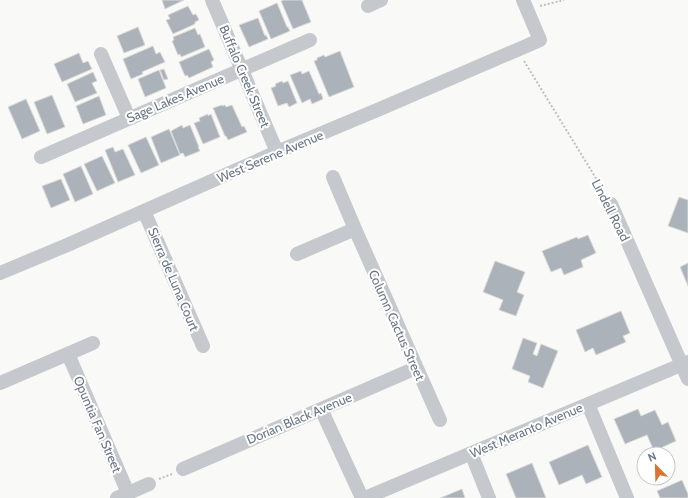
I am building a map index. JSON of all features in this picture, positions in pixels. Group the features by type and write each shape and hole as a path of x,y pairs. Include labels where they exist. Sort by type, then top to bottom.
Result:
{"street":[{"name":"Buffalo Creek Street","path":"212,0 277,152"},
{"name":"West Serene Avenue","path":"0,273 65,246 277,152 540,40 525,5"},
{"name":"Sage Lakes Avenue","path":"41,157 310,40"},
{"path":"102,54 129,118"},
{"name":"Column Cactus Street","path":"333,177 354,229 440,420"},
{"name":"Lindell Road","path":"611,204 685,364 688,379"},
{"name":"Sierra de Luna Court","path":"144,211 203,346"},
{"path":"297,254 354,229"},
{"path":"0,383 93,343"},
{"name":"Opuntia Fan Street","path":"68,354 122,496"},
{"name":"West Meranto Avenue","path":"365,498 685,364"},
{"name":"Dorian Black Avenue","path":"183,469 416,368"},
{"path":"588,404 627,498"},
{"path":"321,409 362,498"},
{"path":"471,453 489,498"},
{"path":"122,496 149,484"}],"path":[{"path":"525,5 564,0"},
{"name":"Lindell Road","path":"517,49 611,204"},
{"path":"149,484 183,469"}],"building":[{"path":"162,0 184,0 165,9"},
{"path":"302,0 311,22 293,29 281,1"},
{"path":"277,3 290,31 271,39 259,11"},
{"path":"188,6 193,15 196,14 199,20 195,22 195,24 173,34 166,20 170,19 168,15"},
{"path":"258,18 265,36 266,35 268,39 249,47 239,25"},
{"path":"138,27 145,45 124,53 117,36"},
{"path":"195,28 198,35 200,34 205,47 181,57 180,54 178,55 172,41 174,40 173,37"},
{"path":"153,46 156,54 160,52 165,62 142,72 143,74 131,79 123,59"},
{"path":"209,49 214,60 211,62 213,67 189,78 187,75 185,76 179,62"},
{"path":"340,51 354,87 329,97 314,61 324,55 325,57"},
{"path":"79,53 83,63 88,61 92,69 62,82 54,64"},
{"path":"164,69 168,79 164,80 160,70"},
{"path":"159,70 166,88 145,97 138,79"},
{"path":"301,71 302,74 309,71 319,94 321,93 323,99 312,104 310,99 302,103 290,75"},
{"path":"93,72 97,81 92,83 97,93 75,102 67,84"},
{"path":"282,81 283,83 288,81 297,103 289,107 287,103 278,106 271,88 276,86 275,84"},
{"path":"52,95 65,127 47,134 34,102"},
{"path":"99,96 106,115 83,124 76,106"},
{"path":"26,99 40,131 22,139 8,107"},
{"path":"225,105 226,107 232,105 242,127 244,126 247,132 228,140 213,108"},
{"path":"208,114 208,116 211,114 220,137 203,144 194,123 200,121 199,118"},
{"path":"182,125 183,128 190,125 200,151 185,157 183,153 180,154 171,131"},
{"path":"169,129 180,155 161,163 151,137"},
{"path":"146,137 159,165 141,173 128,145"},
{"path":"113,147 115,152 123,149 135,175 118,182 105,150"},
{"path":"102,156 115,183 97,191 84,164"},
{"path":"81,166 93,194 75,202 63,174"},
{"path":"61,179 70,200 51,208 42,186"},
{"path":"679,197 688,200 688,233 668,226"},
{"path":"588,235 596,253 581,260 583,267 564,275 561,268 551,272 542,251 577,237 578,239"},
{"path":"495,261 525,272 517,292 524,295 516,316 499,310 503,300 483,292"},
{"path":"688,263 688,286 680,267"},
{"path":"621,311 630,333 623,336 626,342 596,355 593,348 585,352 576,330"},
{"path":"523,338 537,343 533,354 537,356 541,344 558,351 543,388 528,382 530,376 512,369"},
{"path":"638,409 641,416 655,410 662,425 668,422 676,441 665,446 652,446 647,435 625,444 614,419"},
{"path":"588,445 602,477 586,484 582,475 559,485 549,462"},
{"path":"532,463 546,498 516,498 506,474"},
{"path":"682,480 688,494 688,498 660,498 657,491 668,486 676,486 676,483"},
{"path":"462,489 465,498 440,498"}]}
